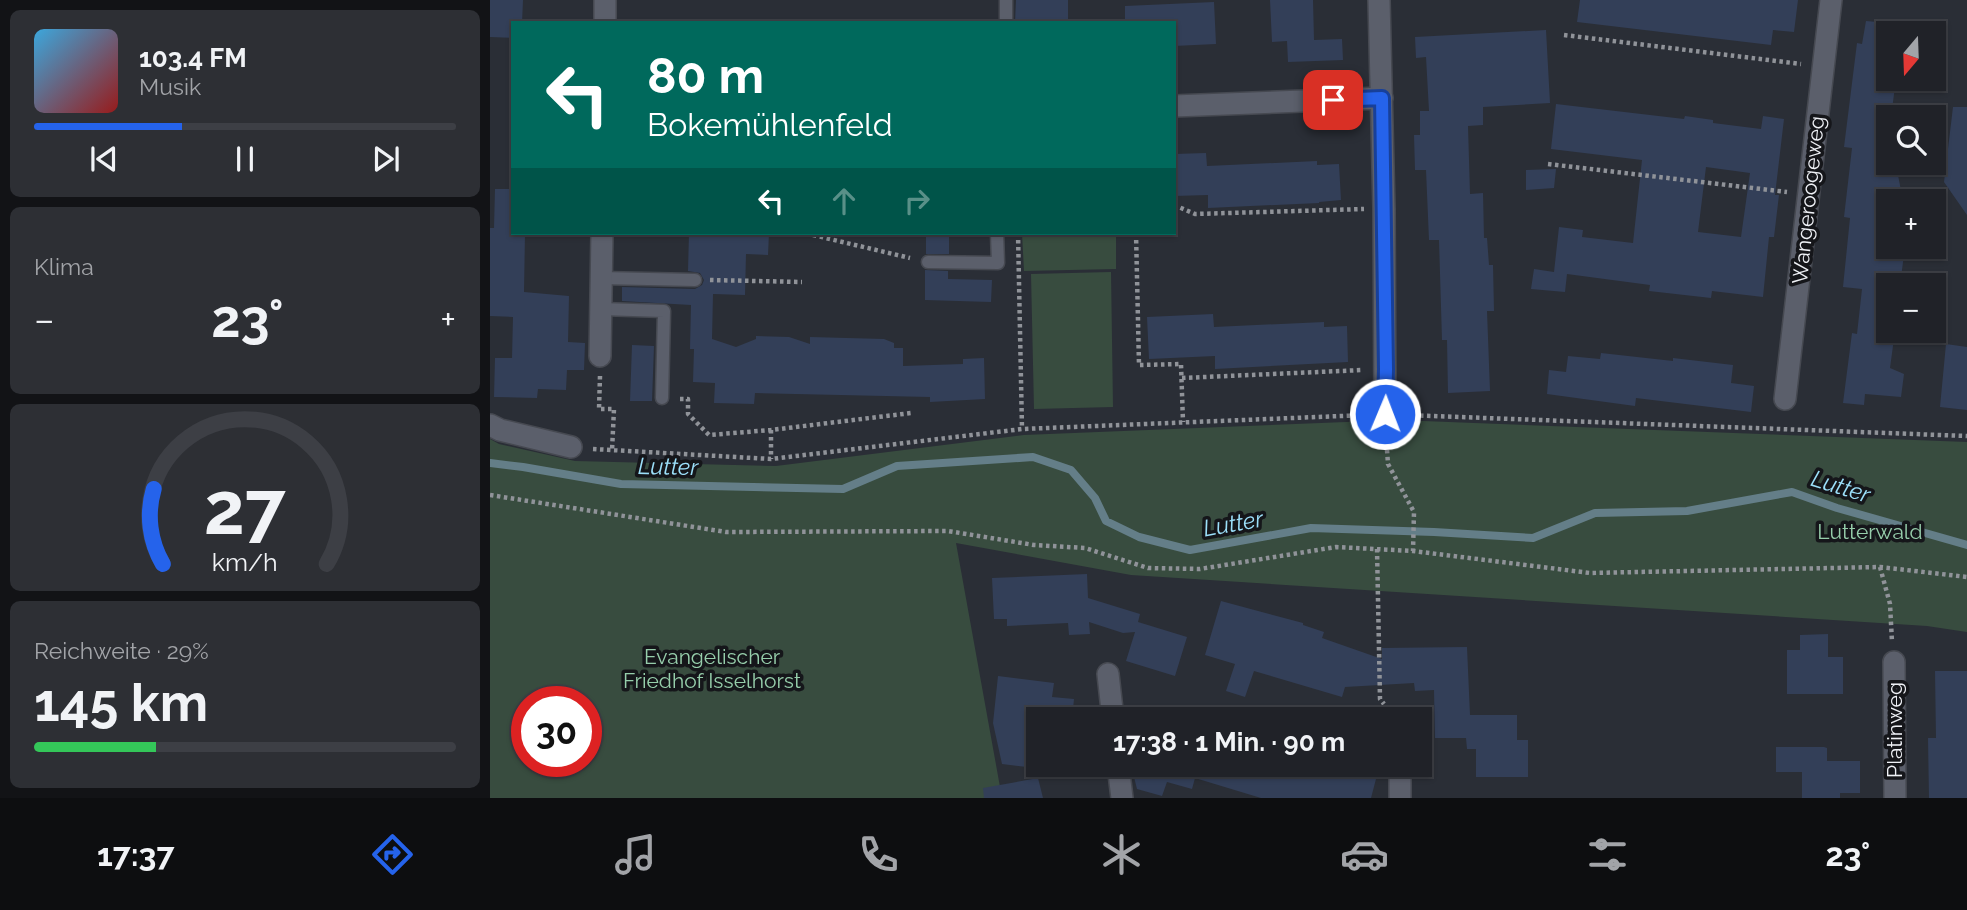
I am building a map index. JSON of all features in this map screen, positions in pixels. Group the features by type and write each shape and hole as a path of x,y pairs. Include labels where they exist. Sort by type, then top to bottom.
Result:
{"street":[{"path":"605,0 605,21"},
{"path":"1379,0 1385,414"},
{"name":"Wangeroogeweg","path":"1786,399 1831,0"},
{"path":"1176,106 1382,98"},
{"path":"600,356 601,235"},
{"path":"490,425 500,430 571,447"},
{"name":"Platinweg","path":"1894,662 1895,798"},
{"path":"1108,674 1112,707"},
{"path":"1119,777 1122,798"},
{"path":"1400,777 1400,798"}],"lane":[{"path":"1006,0 1006,21"},
{"path":"928,262 998,263 997,235"},
{"path":"601,278 695,280"},
{"path":"601,309 664,311 662,398"}],"path":[{"path":"1564,35 1823,66"},
{"path":"1548,164 1808,194"},
{"path":"1176,206 1195,215 1384,209"},
{"path":"813,235 928,262"},
{"path":"1018,235 1022,429"},
{"path":"1136,235 1139,365 1181,364 1183,422"},
{"path":"695,280 802,282"},
{"path":"600,356 599,409 614,409 612,451"},
{"path":"1182,377 1386,369"},
{"path":"662,398 688,399 688,414 709,435 911,413"},
{"path":"571,447 771,459 1022,429 1385,414 1967,436"},
{"path":"1385,414 1388,464 1414,512 1413,551"},
{"path":"771,430 771,459"},
{"path":"490,495 726,533 948,531 1034,545 1085,548 1148,568 1200,569 1336,547 1413,551 1590,573 1880,568 1967,577"},
{"path":"1377,549 1380,699 1388,707"},
{"path":"1880,568 1890,604 1894,662"}],"green space":[{"path":"1022,235 1116,235 1116,269 1024,271"},
{"path":"1111,272 1113,407 1034,409 1031,274"},
{"name":"Lutterwald","path":"1397,420 1967,442 1967,632 1927,626 1131,575 956,543 1002,798 490,798 490,439 499,444 575,461 776,466 1024,435"}],"building":[{"path":"490,0 523,0 522,21 511,21 511,38 490,37"},
{"path":"1016,0 1068,0 1068,21 1015,21"},
{"path":"1270,0 1313,0 1314,40 1342,39 1343,60 1288,62 1287,41 1272,42"},
{"path":"1580,0 1798,0 1794,32 1773,30 1771,45 1577,22"},
{"path":"1214,2 1216,44 1176,46 1176,21 1125,21 1125,6"},
{"path":"1866,21 1876,22 1876,91 1894,91 1893,105 1876,105 1876,175 1898,175 1901,189 1876,189 1876,259 1903,259 1902,273 1876,273 1876,343 1893,343 1890,368 1904,374 1901,397 1865,394 1864,405 1843,403 1852,333 1857,334 1862,289 1843,287 1850,218 1844,217 1852,148 1844,147 1857,43 1862,44"},
{"path":"1546,30 1550,103 1483,107 1483,125 1468,126 1470,194 1483,193 1484,238 1487,238 1489,265 1493,265 1494,311 1487,311 1490,391 1448,393 1447,340 1442,340 1439,240 1429,240 1426,170 1415,170 1414,135 1420,135 1420,111 1429,111 1426,57 1416,58 1415,37"},
{"path":"1556,104 1684,119 1685,116 1713,120 1713,123 1761,129 1763,116 1784,119 1775,195 1779,195 1774,237 1769,237 1763,297 1712,291 1711,298 1649,291 1650,285 1567,274 1565,292 1531,289 1534,269 1554,272 1559,227 1583,230 1582,237 1633,243 1642,160 1551,149","holes":["1706,167 1750,173 1741,237 1698,232"]},
{"path":"1953,107 1967,107 1967,215 1944,182"},
{"path":"1206,153 1207,166 1317,161 1317,165 1339,164 1341,200 1208,208 1208,195 1176,196 1176,154"},
{"path":"1556,169 1554,188 1526,190 1526,170"},
{"path":"495,189 511,189 511,235 525,235 524,292 569,296 568,342 585,343 584,370 567,370 566,390 538,389 537,398 494,397 495,358 512,358 513,317 490,316 490,228 494,228"},
{"path":"689,235 769,235 768,255 746,254 745,295 713,294 712,339 736,347 756,339 756,336 789,337 810,344 810,337 884,339 894,343 894,348 903,348 903,366 963,364 963,359 984,358 985,399 930,402 930,397 755,393 754,404 714,403 715,383 693,382 694,349 690,349 691,305 622,301 622,287 695,289 702,285 704,280 700,273 688,271"},
{"path":"926,235 949,235 949,254 926,254"},
{"path":"925,270 948,271 948,279 992,280 991,302 925,300"},
{"path":"1213,314 1214,327 1324,322 1324,327 1347,326 1348,362 1215,369 1215,356 1149,359 1147,317"},
{"path":"1946,344 1967,347 1967,410 1940,407"},
{"path":"632,345 654,346 652,401 630,401"},
{"path":"1601,353 1733,365 1731,383 1754,386 1751,412 1636,398 1635,406 1547,394 1549,370 1566,372 1568,356 1600,359"},
{"path":"1087,574 1088,598 1140,614 1138,622 1187,637 1175,676 1126,661 1135,632 1123,633 1089,622 1090,634 1069,635 1068,623 1007,626 1007,619 994,619 992,578"},
{"path":"1221,601 1303,623 1324,632 1322,638 1382,659 1382,648 1467,647 1470,715 1517,715 1517,740 1528,740 1528,777 1476,777 1476,749 1467,749 1466,738 1435,738 1434,690 1415,691 1414,683 1345,687 1342,697 1254,671 1245,697 1226,691 1235,664 1205,655"},
{"path":"1828,634 1828,657 1843,657 1843,694 1787,694 1787,650 1800,650 1800,635"},
{"path":"1935,671 1967,671 1967,798 1929,798 1928,738 1936,738"},
{"path":"998,676 1054,683 1052,697 1074,699 1073,707 1026,707 1026,767 1002,764 993,723"},
{"path":"1776,747 1824,747 1827,748 1827,761 1860,761 1860,793 1840,793 1840,798 1802,798 1802,772 1776,772"},
{"path":"1134,777 1376,779 1371,798 1261,798 1195,778 1192,789 1167,782 1162,796 1137,789"},
{"path":"1038,778 1043,798 984,798 983,788"}],"waterway":[{"name":"Lutter","path":"490,463 621,484 843,489 897,466 1033,457 1071,470 1095,498 1106,521 1139,537 1190,550 1311,528 1533,538 1595,513 1687,511 1792,492 1837,508 1967,545"}],"route":[{"path":"1333,100 1382,98 1385,414"}],"park label":[{"name":"Evangelischer Friedhof Isselhorst","path":"712,668"}]}
